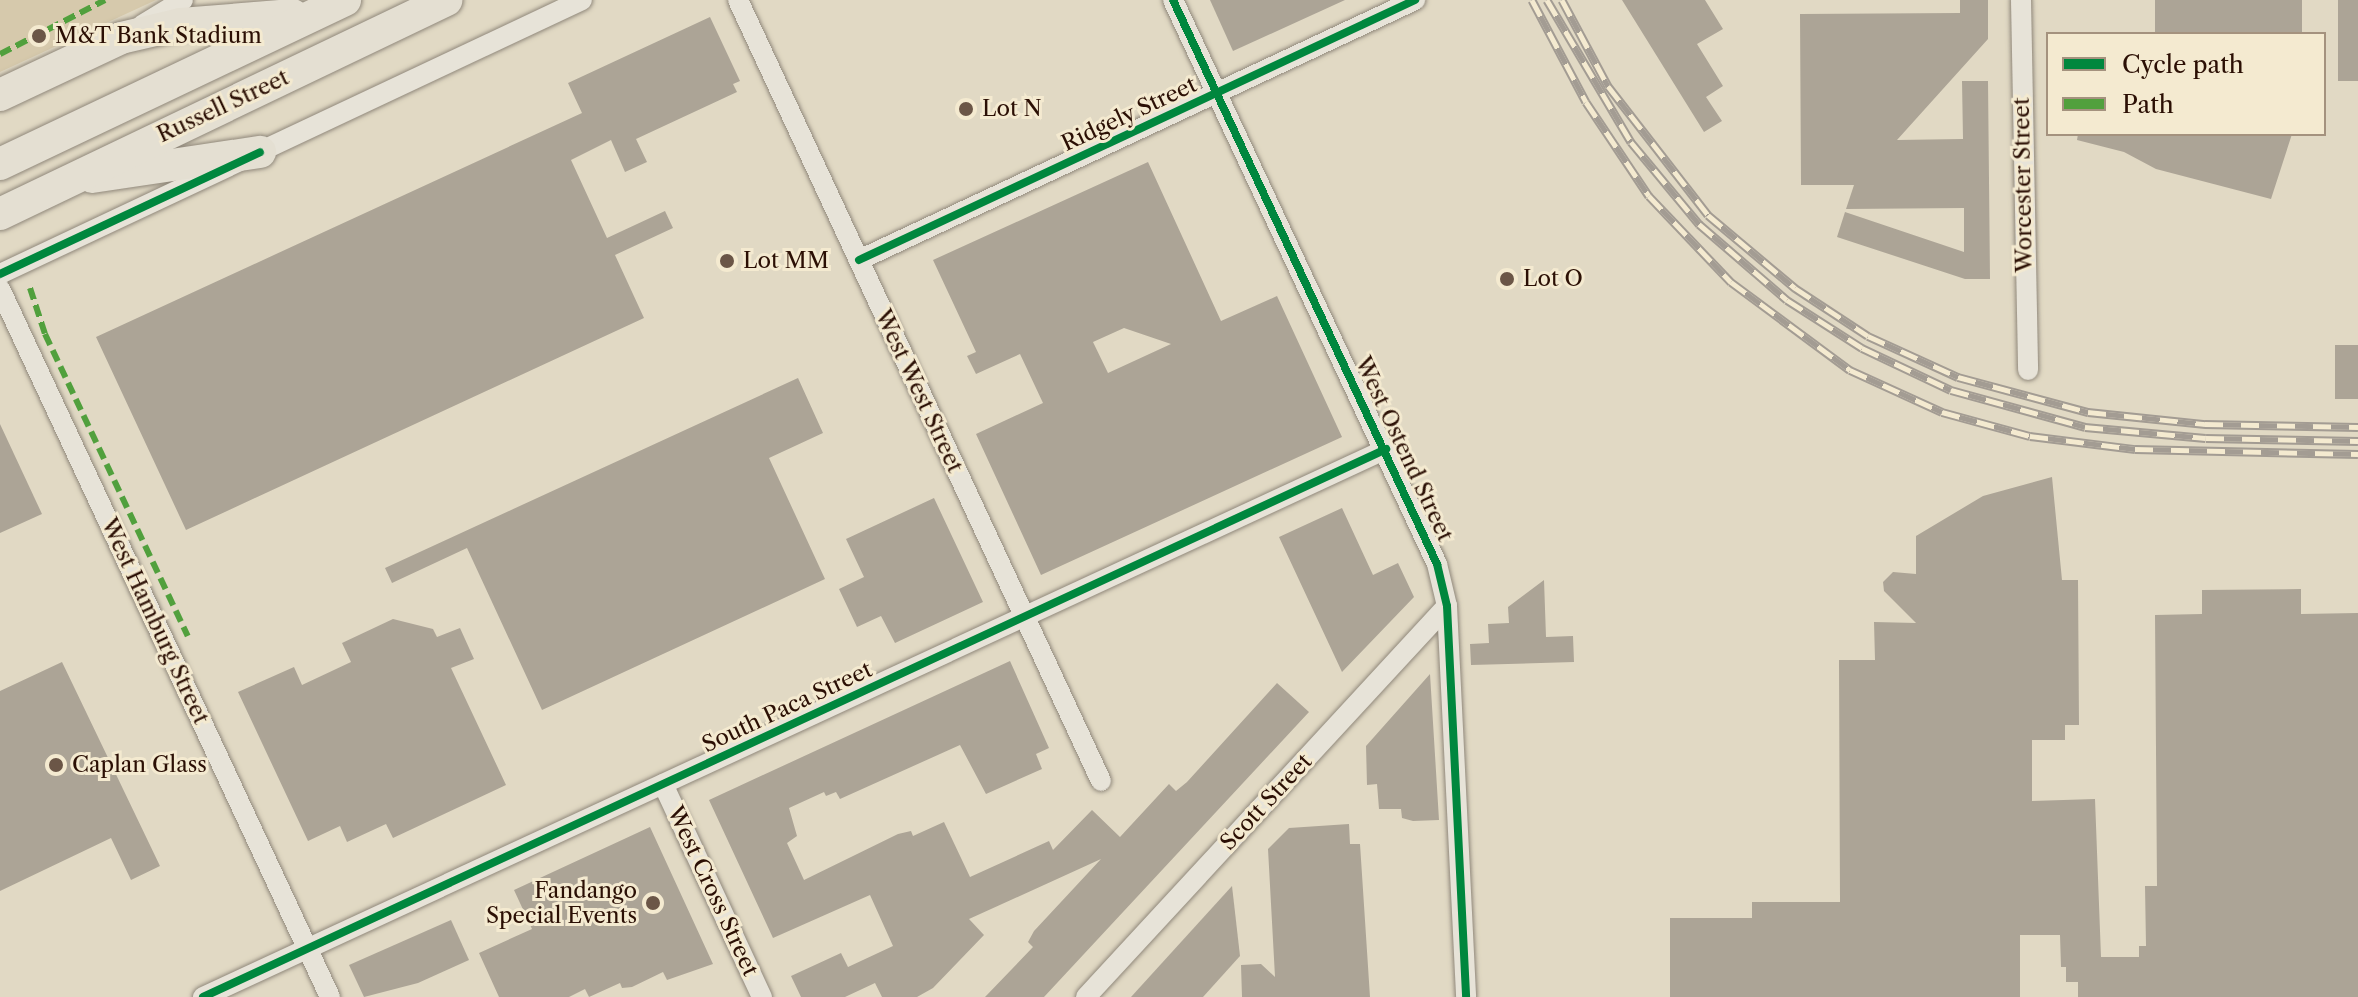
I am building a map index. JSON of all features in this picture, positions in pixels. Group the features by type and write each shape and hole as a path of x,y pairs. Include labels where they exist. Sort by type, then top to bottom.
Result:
{"main road":[{"name":"Russell Street","path":"0,214 446,0"},
{"path":"0,95 121,38 181,24 333,6"},
{"name":"Russell Street","path":"0,164 333,6"},
{"path":"69,180 260,152"}],"street":[{"path":"121,38 183,0"},
{"path":"0,274 582,0"},
{"name":"West West Street","path":"738,0 1101,781"},
{"name":"West Ostend Street","path":"1173,0 1386,449 1437,564 1447,606 1466,997"},
{"name":"Ridgely Street","path":"859,260 1415,0"},
{"name":"Worcester Street","path":"2021,0 2028,370"},
{"name":"West Hamburg Street","path":"0,289 330,997"},
{"name":"South Paca Street","path":"203,997 1386,449"},
{"name":"Scott Street","path":"1086,997 1447,606"},
{"name":"West Cross Street","path":"663,784 762,997"}],"shaded area":[{"name":"M&T Bank Stadium","path":"0,0 156,0 0,72"}],"building":[{"path":"1210,0 1345,0 1233,51"},
{"path":"1622,0 1705,0 1723,29 1697,44 1723,86 1706,97 1722,121 1704,132"},
{"path":"1960,0 1988,0 1988,39 1897,140 1963,139 1962,81 1988,81 1990,279 1965,279 1837,237 1845,212 1964,252 1964,208 1846,209 1854,185 1801,185 1800,14 1960,13"},
{"path":"2155,0 2302,0 2302,32 2155,32"},
{"path":"2338,0 2358,0 2358,81 2338,81"},
{"path":"710,17 740,81 733,84 737,92 636,139 647,162 625,172 611,140 571,160 607,238 665,211 673,228 615,255 644,318 186,530 96,337 582,113 568,83"},
{"path":"2078,136 2291,136 2271,199 2156,169 2124,152 2077,140"},
{"path":"1148,162 1221,321 1277,296 1342,437 1041,575 976,434 1043,403 1020,354 976,374 967,356 976,352 933,260","holes":["1124,328 1171,344 1108,373 1093,342"]},
{"path":"2335,345 2358,345 2358,399 2335,399"},
{"path":"798,378 823,433 769,458 825,579 542,710 467,548 392,583 385,568"},
{"path":"0,424 42,514 0,533"},
{"path":"2052,477 2062,580 2078,580 2079,725 2065,725 2065,740 2032,740 2032,801 2095,799 2101,957 2139,957 2139,946 2146,946 2145,886 2157,886 2155,615 2202,614 2202,590 2301,589 2301,614 2358,613 2358,997 2078,997 2078,982 2066,982 2066,967 2061,967 2060,935 2020,935 2020,997 1670,997 1670,918 1752,918 1752,902 1840,902 1839,660 1875,660 1874,622 1916,623 1884,591 1883,582 1893,572 1916,574 1916,536 1983,496"},
{"path":"934,498 983,602 895,643 881,616 857,627 839,589 864,577 846,539"},
{"path":"1342,508 1373,575 1398,563 1414,597 1342,672 1279,537"},
{"path":"1544,580 1546,637 1573,636 1574,662 1471,665 1470,644 1489,643 1488,624 1509,623 1508,607"},
{"path":"393,619 433,629 437,637 460,628 474,659 451,668 506,785 393,838 386,824 347,842 340,826 308,841 238,692 294,667 302,685 351,662 342,643"},
{"path":"1010,661 1049,748 1036,754 1042,769 986,794 960,745 840,799 836,792 826,796 824,792 789,808 797,836 787,843 804,880 898,834 911,831 913,836 944,822 970,877 1049,841 1053,850 1092,810 1120,837 1169,784 1176,791 1187,782 1277,683 1309,712 1044,997 985,997 1033,947 1028,942 1034,931 1101,859 969,919 984,935 933,988 917,997 882,997 875,983 845,997 801,997 791,976 841,953 848,967 893,946 870,895 773,938 709,800"},
{"name":"Caplan Glass","path":"62,662 160,866 131,880 111,838 0,891 0,691"},
{"path":"1430,674 1439,820 1413,821 1402,818 1401,809 1379,809 1377,784 1367,785 1366,746"},
{"path":"1349,824 1350,844 1360,844 1370,997 1242,997 1241,965 1261,964 1275,977 1268,849 1289,828"},
{"path":"650,827 713,964 667,980 663,972 632,987 622,988 620,983 589,997 585,989 569,997 499,997 479,953 532,929 514,890"},
{"path":"1232,886 1240,956 1203,997 1131,997"},
{"path":"451,920 469,960 418,983 364,997 349,965"}],"railway":[{"path":"1532,0 1586,102 1649,196 1731,282 1850,370 1942,412 2030,436 2135,449 2358,454"},
{"path":"1547,0 1631,142 1699,224 1787,300 1862,348 1951,390 2085,427 2206,438 2358,441"},
{"path":"1562,0 1608,86 1708,215 1795,288 1868,336 1958,377 2088,412 2205,424 2358,427"}],"marked path":[{"path":"0,54 105,0"},
{"path":"30,288 45,334 188,636"}],"cycle path":[{"path":"1173,0 1437,564 1447,606 1466,997"},
{"path":"859,260 1415,0"},
{"path":"0,274 260,152"},
{"path":"203,997 1386,449"}],"place":[{"name":"M&T Bank Stadium","path":"39,36"},
{"name":"Lot N","path":"966,109"},
{"name":"Lot MM","path":"727,261"},
{"name":"Lot O","path":"1507,279"},
{"name":"Caplan Glass","path":"56,765"},
{"name":"Fandango Special Events","path":"653,903"}]}
